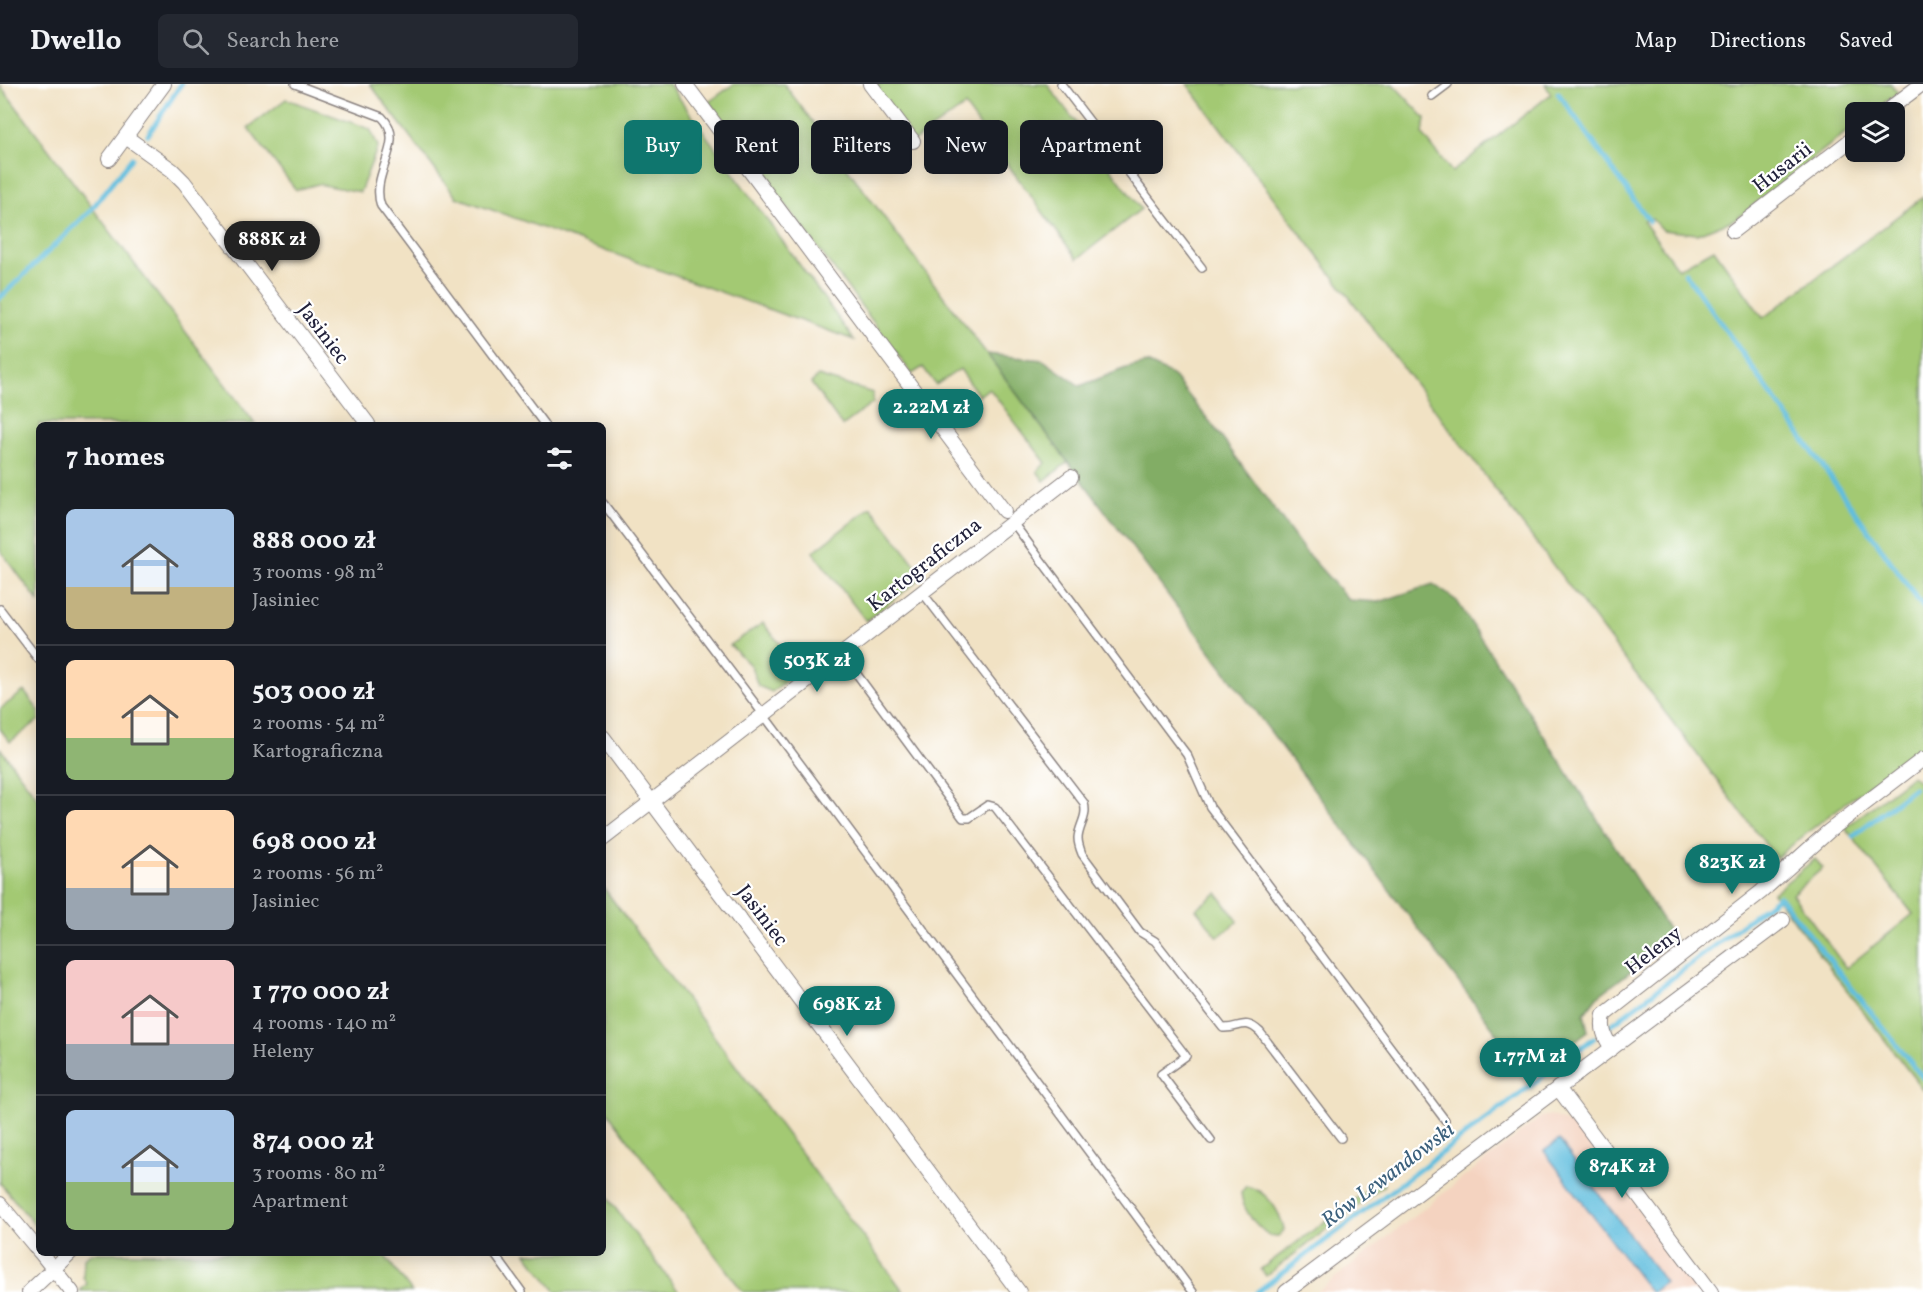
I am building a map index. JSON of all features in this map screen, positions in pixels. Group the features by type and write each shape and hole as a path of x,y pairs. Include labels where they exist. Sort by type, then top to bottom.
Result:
{"street":[{"path":"109,159 164,84"},
{"path":"685,84 1008,517"},
{"path":"870,84 913,141"},
{"path":"1898,102 1922,84"},
{"name":"Jasiniec","path":"126,137 172,170 183,182 366,422"},
{"name":"Husarii","path":"1733,231 1845,144"},
{"name":"Kartograficzna","path":"606,836 922,592 1008,517 1071,477"},
{"name":"Jasiniec","path":"606,741 1019,1292"},
{"name":"Heleny","path":"1612,1048 1606,1039 1602,1024 1604,1015 1761,892 1829,831 1923,759"},
{"path":"1291,1288 1783,920"},
{"path":"1558,1088 1711,1292"},
{"path":"0,1204 36,1248"},
{"path":"42,1256 72,1292"},
{"path":"29,1292 67,1256"}],"lane":[{"path":"295,84 382,117 389,123 392,141 377,190 381,206 543,422"},
{"path":"1061,84 1202,268"},
{"path":"1432,96 1448,84"},
{"path":"606,507 1193,1292"},
{"path":"1008,517 1187,755 1202,786 1204,798 1210,807 1445,1120"},
{"path":"922,592 1084,803 1085,817 1078,839 1082,854 1140,932 1155,941 1223,1028 1227,1029 1242,1023 1253,1026 1260,1032 1341,1138"},
{"path":"0,609 36,656"},
{"path":"842,654 963,818 969,818 988,805 995,807 1186,1056 1161,1074 1211,1140"},
{"path":"496,1256 522,1292"}],"shaded area":[{"path":"1551,1115 1567,1123 1574,1122 1701,1292 1317,1292 1541,1117"}],"green space":[{"path":"370,84 669,84 695,120 624,120 624,174 702,174 702,130 714,146 714,174 734,174 854,340 456,197"},
{"path":"734,84 784,84 811,120 811,174 852,174 1068,462 1044,481 1037,471 1046,463 989,388 979,396 960,369 936,385 923,367 912,374 763,174 799,174 799,120 722,120 709,102"},
{"path":"866,84 1047,84 1074,120 1020,120 1020,174 1115,174 1141,209 1077,259 1008,165 1008,120 975,120 965,106 945,120 924,120 924,134 912,142 912,120 893,120"},
{"path":"1187,84 1393,84 1425,118 1423,135 1452,172 1551,94 1545,84 1891,84 1898,93 1886,102 1845,102 1845,133 1736,219 1697,234 1662,230 1652,219 1643,221 1678,269 1714,249 1763,318 1923,197 1923,745 1776,858"},
{"path":"0,85 253,422 36,422 36,598 0,550"},
{"path":"286,99 370,129 378,146 360,192 318,184 296,190 248,128"},
{"path":"987,354 1043,360 1080,386 1126,368 1147,363 1172,375 1211,423 1304,550 1349,600 1379,602 1433,584 1457,601 1674,938 1597,997 1584,1014 1588,1031 1529,1076"},
{"path":"818,376 873,393 873,403 842,426 811,383"},
{"path":"871,507 924,576 866,621 813,552"},
{"path":"763,623 800,669 772,692 758,686 751,666 730,645"},
{"path":"24,691 36,707 36,722 10,742 0,729 0,709"},
{"path":"0,748 36,796 36,1226 0,1183"},
{"path":"1912,776 1923,784 1923,1090 1773,893 1815,859 1823,868 1792,894 1846,968 1913,914 1845,828"},
{"path":"606,891 904,1292 743,1292 606,1110"},
{"path":"1217,893 1238,921 1218,937 1196,909"},
{"path":"1381,1180 1384,1185 1266,1276 1261,1269"},
{"path":"1246,1186 1266,1196 1275,1208 1284,1230 1279,1236 1270,1236 1251,1218 1242,1200 1241,1193"},
{"path":"606,1196 679,1292 556,1292 528,1256 606,1256"},
{"path":"87,1256 385,1256 412,1292 80,1291 87,1284 83,1277 84,1258"}],"water":[{"path":"1559,1140 1665,1282 1652,1292 1544,1151"}],"waterway":[{"path":"148,135 181,84"},
{"path":"1558,93 1649,221"},
{"path":"0,298 90,211 132,158"},
{"path":"1685,273 1923,607"},
{"name":"Rów Lewandowski","path":"1853,836 1914,788"},
{"path":"1610,1026 1779,896 1923,1078"},
{"name":"Rów Lewandowski","path":"1257,1292 1594,1038"}]}
